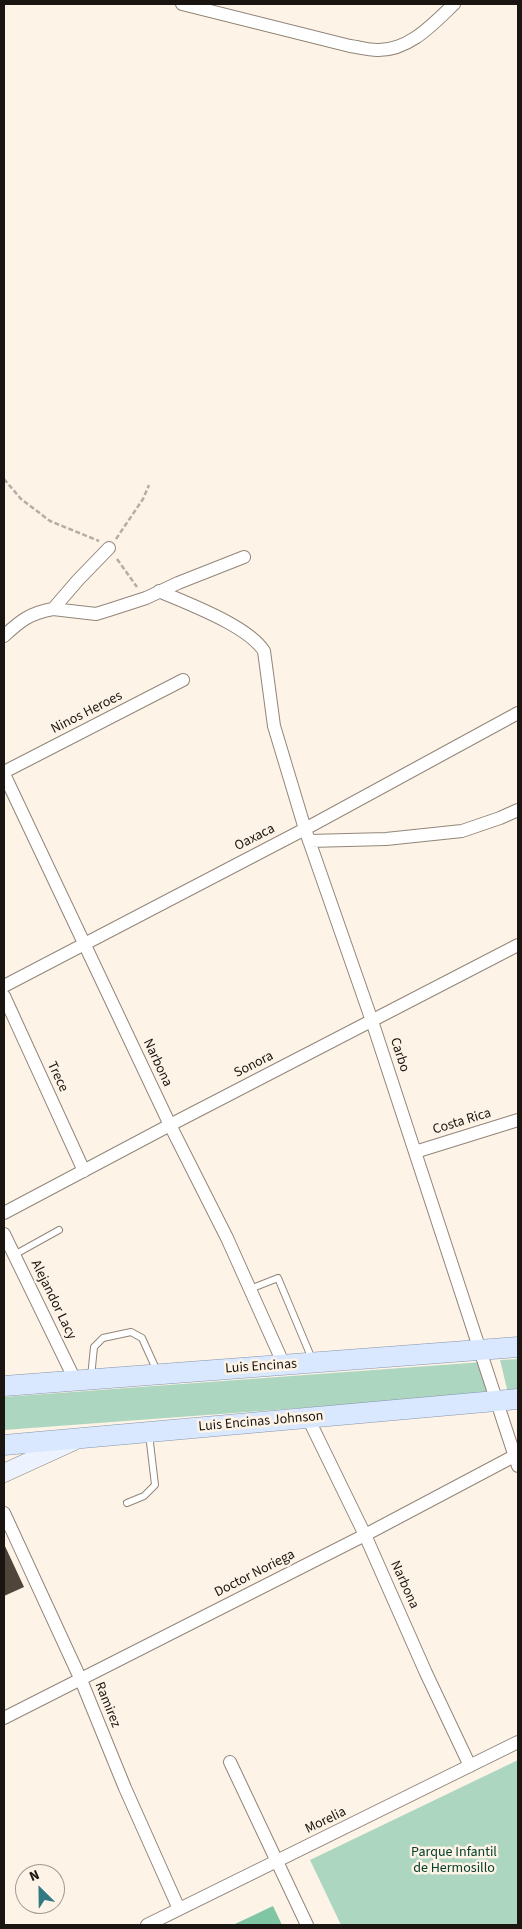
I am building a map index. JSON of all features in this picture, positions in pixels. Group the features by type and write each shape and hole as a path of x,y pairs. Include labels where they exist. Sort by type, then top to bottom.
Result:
{"main road":[{"name":"Luis Encinas","path":"4,1386 518,1347"},
{"name":"Luis Encinas Johnson","path":"4,1445 518,1399"},
{"path":"4,1473 78,1439"}],"street":[{"path":"182,4 350,46 378,50 394,48 413,39 454,4"},
{"path":"53,609 109,548"},
{"path":"4,636 25,617 39,612 53,609 96,614 146,598 244,557"},
{"name":"Carbo","path":"159,591 249,635 258,642 264,651 274,726 307,835 372,1021 517,1459"},
{"name":"Ninos Heroes","path":"4,773 183,680"},
{"name":"Oaxaca","path":"4,986 84,944 307,835 518,713"},
{"name":"Narbona","path":"4,773 170,1125 227,1238 284,1365"},
{"path":"307,835 386,838 462,831 518,810"},
{"name":"Sonora","path":"4,1213 170,1125 518,946"},
{"name":"Trece","path":"4,996 84,1170"},
{"name":"Costa Rica","path":"415,1152 518,1120"},
{"name":"Alejandor Lacy","path":"4,1234 83,1380"},
{"name":"Narbona","path":"308,1418 365,1535 470,1766"},
{"name":"Doctor Noriega","path":"4,1718 517,1459"},
{"name":"Ramirez","path":"4,1513 81,1680 125,1788 179,1909"},
{"name":"Morelia","path":"147,1925 518,1742"},
{"path":"230,1762 307,1925"}],"lane":[{"path":"14,1255 59,1230"},
{"path":"250,1289 278,1278 314,1363"},
{"path":"83,1380 94,1347 103,1338 131,1332 142,1338 159,1374"},
{"path":"126,1503 144,1496 155,1486 149,1432"}],"path":[{"path":"4,479 21,499 50,521 89,536 109,548 146,598"},
{"path":"109,548 143,499 149,485"}],"green space":[{"path":"518,1359 518,1393 508,1393 500,1360"},
{"path":"483,1362 490,1394 4,1430 4,1397"},
{"name":"Parque Infantil de Hermosillo","path":"518,1760 518,1925 341,1925 310,1860"},
{"path":"273,1906 282,1925 233,1925"}],"building":[{"path":"4,1544 24,1587 4,1596"}]}
